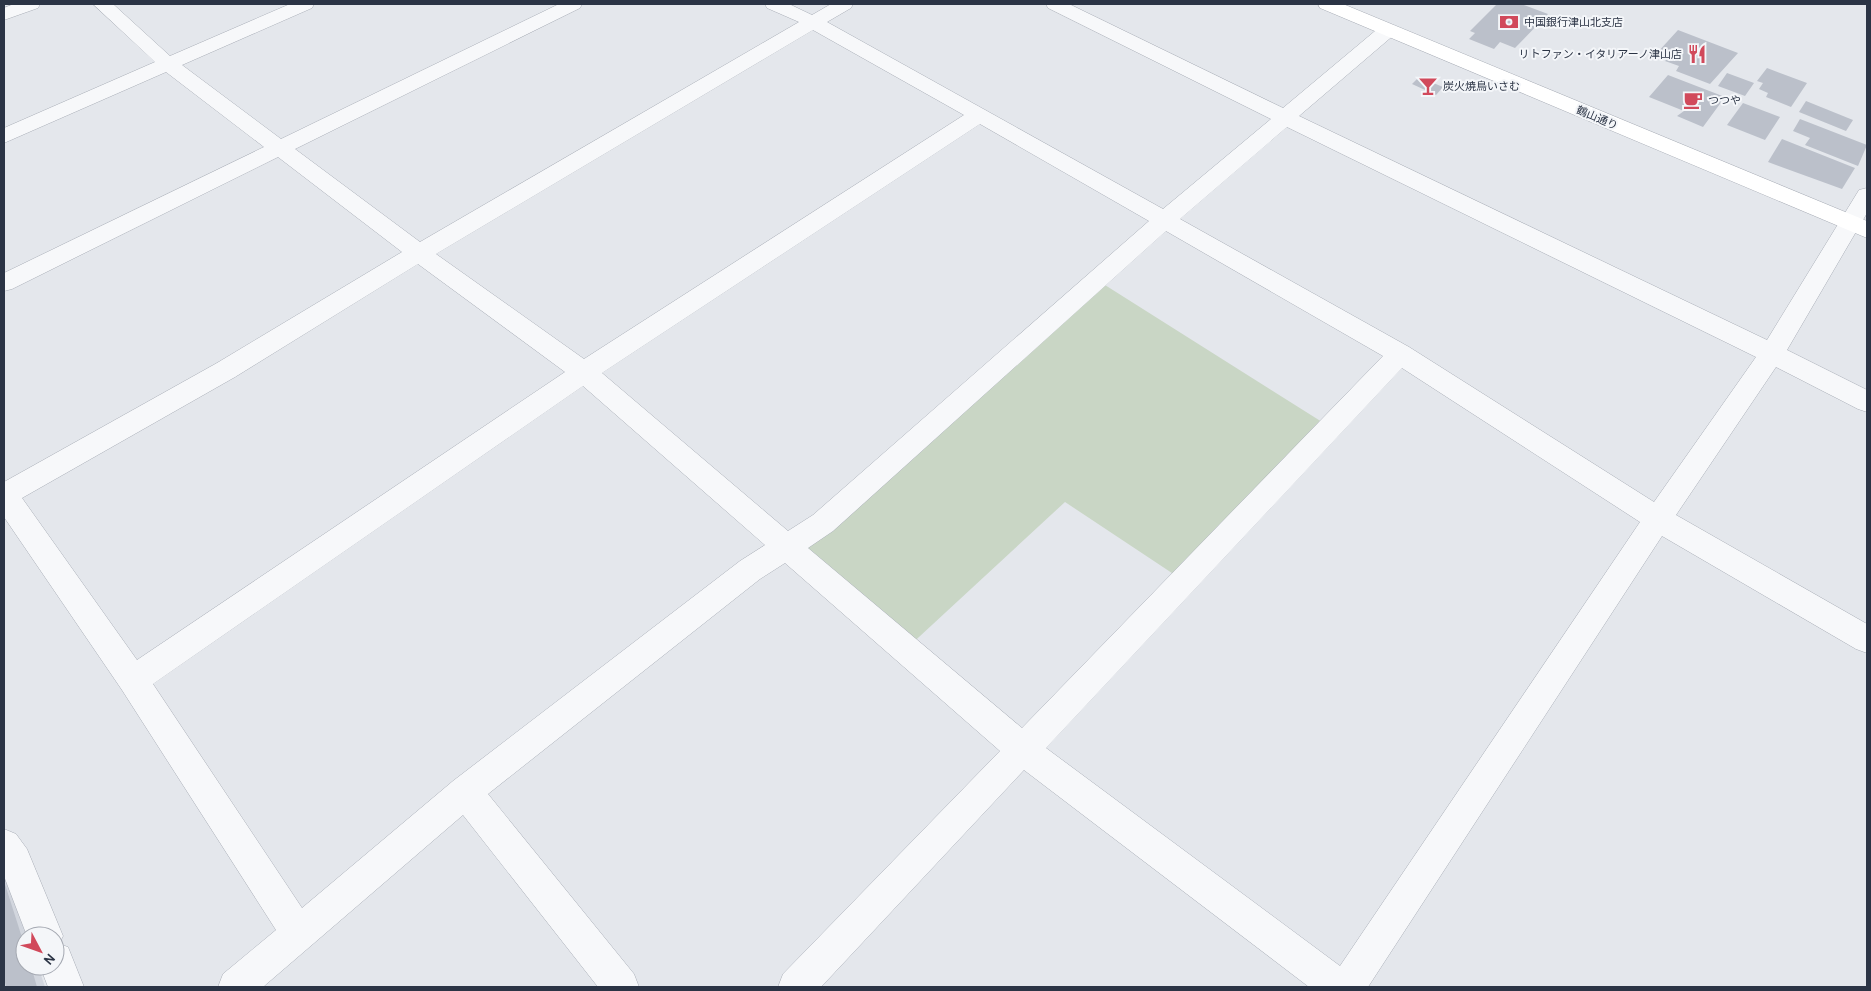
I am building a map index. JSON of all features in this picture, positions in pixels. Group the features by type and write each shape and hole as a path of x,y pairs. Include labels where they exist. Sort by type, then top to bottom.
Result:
{"street":[{"path":"4,14 31,4"},
{"path":"102,4 168,64 419,253 584,372 1023,750 1338,987"},
{"path":"4,136 305,4"},
{"path":"4,283 573,4"},
{"path":"774,4 813,22 1400,354 1658,519 1867,639"},
{"path":"298,933 133,680 4,495 226,370 419,253 844,4"},
{"path":"1054,4 1729,332 1771,355 1867,402"},
{"name":"鶴山通り","path":"1327,4 1858,227"},
{"path":"236,987 465,792 750,570 823,523 1163,221 1388,30"},
{"path":"133,680 584,372 979,115"},
{"path":"1347,987 1658,519 1858,227 1867,195"},
{"path":"796,987 1400,354"},
{"path":"465,792 621,987"},
{"path":"4,846 16,861 41,926"}],"shaded area":[{"path":"4,869 11,878 26,926 15,926 15,976 41,976 45,987 4,987"}],"green space":[{"path":"1097,280 1330,427 1184,581 1065,502 906,649 787,546"}],"building":[{"name":"中国銀行津山北支店","path":"1497,4 1521,4 1548,14 1515,48 1500,42 1494,49 1469,39 1475,33 1470,31"},
{"path":"1678,30 1738,53 1710,84 1676,71 1679,66 1665,61 1668,58 1657,53"},
{"path":"1767,68 1807,83 1791,107 1766,97 1768,93 1759,89 1763,83 1757,81"},
{"path":"1727,73 1754,83 1745,96 1718,86"},
{"path":"1668,75 1725,97 1703,127 1677,116 1684,111 1649,97"},
{"name":"炭火焼鳥いさむ","path":"1419,77 1443,87 1436,95 1412,84"},
{"path":"1806,101 1853,120 1846,131 1799,112"},
{"path":"1743,103 1780,117 1765,140 1727,125"},
{"path":"1800,119 1867,145 1858,166 1805,145 1810,138 1793,131"},
{"path":"1782,139 1855,168 1842,189 1768,162"},
{"path":"4,881 18,926 15,926 15,976 34,976 37,987 6,987 4,978"}],"place":[{"name":"中国銀行津山北支店","path":"1509,22"},
{"name":"リトファン・イタリアーノ津山店","path":"1697,54"},
{"name":"炭火焼鳥いさむ","path":"1428,86"},
{"name":"つつや","path":"1693,100"}]}
